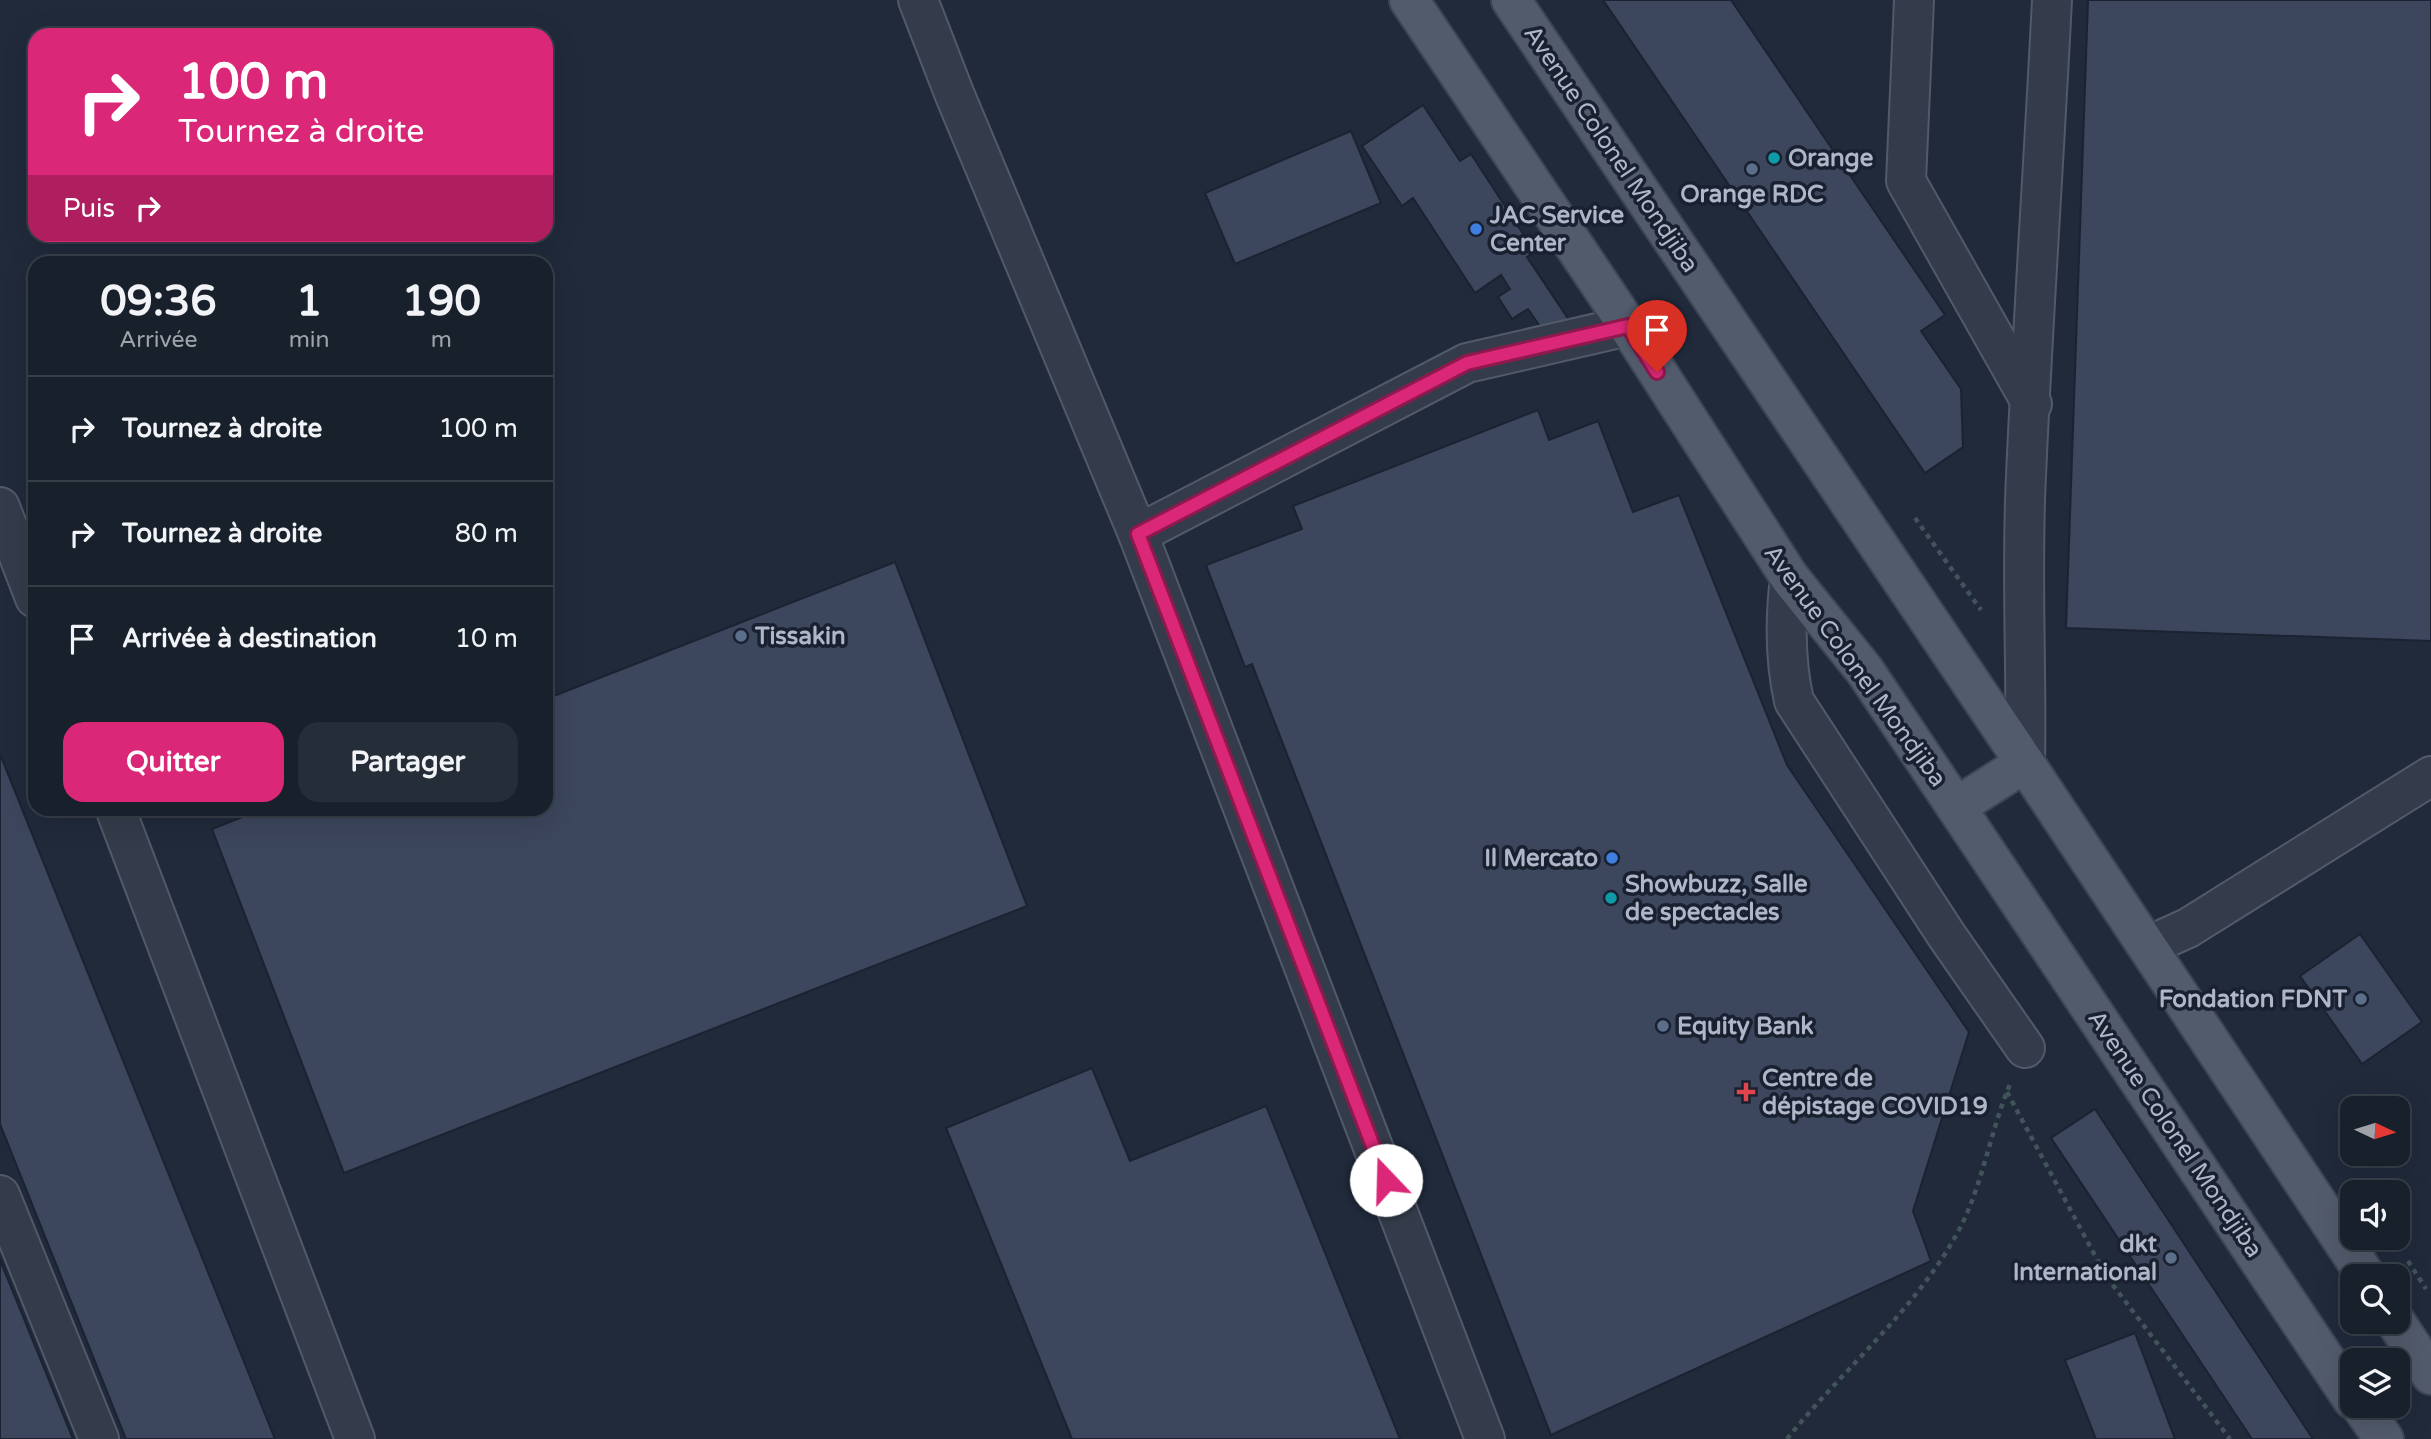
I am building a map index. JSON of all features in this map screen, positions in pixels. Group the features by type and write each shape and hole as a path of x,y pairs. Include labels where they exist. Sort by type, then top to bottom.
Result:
{"main road":[{"name":"Avenue Colonel Mondjiba","path":"1409,0 1628,326 1790,578 1865,671 2340,1381"},
{"name":"Avenue Colonel Mondjiba","path":"1511,0 2025,762 2358,1264"},
{"path":"1956,807 2025,762"},
{"path":"2269,1274 2340,1376"},
{"path":"2404,1334 2431,1376"},
{"path":"2405,1334 2431,1370"},
{"path":"2367,1418 2381,1439"}],"street":[{"path":"918,0 954,93 1138,534 1485,1439"},
{"path":"1914,0 1906,181 2032,404"},
{"path":"2025,762 2027,689 2023,589 2052,0"},
{"path":"1138,534 1467,363 1628,326"},
{"path":"0,507 28,580"},
{"path":"1790,578 1786,609 1789,677 1794,701 1947,936 2025,1048"},
{"path":"2148,946 2188,928 2431,776"},
{"path":"118,816 355,1439"},
{"path":"0,1195 99,1439"}],"path":[{"path":"2007,1092 2106,1276 2230,1439"},
{"path":"1787,1439 1890,1326 1944,1255 1977,1188 2003,1100"},
{"path":"2405,1257 2431,1297"}],"building":[{"name":"Orange","path":"1603,0 1731,0 1945,315 1921,331 1961,389 1963,447 1925,473"},
{"path":"2088,0 2431,0 2431,641 2066,628"},
{"name":"JAC Service Center","path":"1423,105 1460,161 1471,154 1535,252 1527,257 1569,320 1546,335 1528,309 1512,319 1498,297 1510,289 1501,275 1475,293 1413,198 1402,206 1362,146"},
{"path":"1351,131 1381,203 1235,264 1205,193"},
{"name":"Showbuzz, Salle de spectacles","path":"1538,410 1549,440 1598,421 1633,512 1679,495 1787,765 1969,1032 1913,1211 1931,1261 1551,1435 1252,664 1245,667 1206,565 1302,529 1293,506"},
{"path":"895,562 1027,906 344,1173 212,829 245,816 553,816 553,696"},
{"path":"0,754 275,1439 126,1439 0,1124"},
{"name":"Fondation FDNT","path":"2360,934 2422,1022 2362,1064 2300,976"},
{"path":"1092,1068 1130,1161 1266,1106 1400,1439 1072,1439 946,1128"},
{"path":"2095,1109 2313,1439 2252,1439 2051,1138"},
{"path":"0,1260 73,1439 0,1439"},
{"path":"2135,1333 2175,1439 2096,1439 2065,1360"}],"place":[{"name":"Orange","path":"1774,158"},
{"name":"Orange RDC","path":"1752,169"},
{"name":"JAC Service Center","path":"1476,229"},
{"name":"Tissakin","path":"741,636"},
{"name":"Il Mercato","path":"1612,858"},
{"name":"Showbuzz, Salle de spectacles","path":"1611,898"},
{"name":"Fondation FDNT","path":"2361,999"},
{"name":"Equity Bank","path":"1663,1026"},
{"name":"Centre de dépistage COVID19","path":"1746,1092"},
{"name":"dkt International","path":"2171,1258"}],"route":[{"path":"1386,1180 1138,534 1467,363 1628,326 1657,372"}]}
